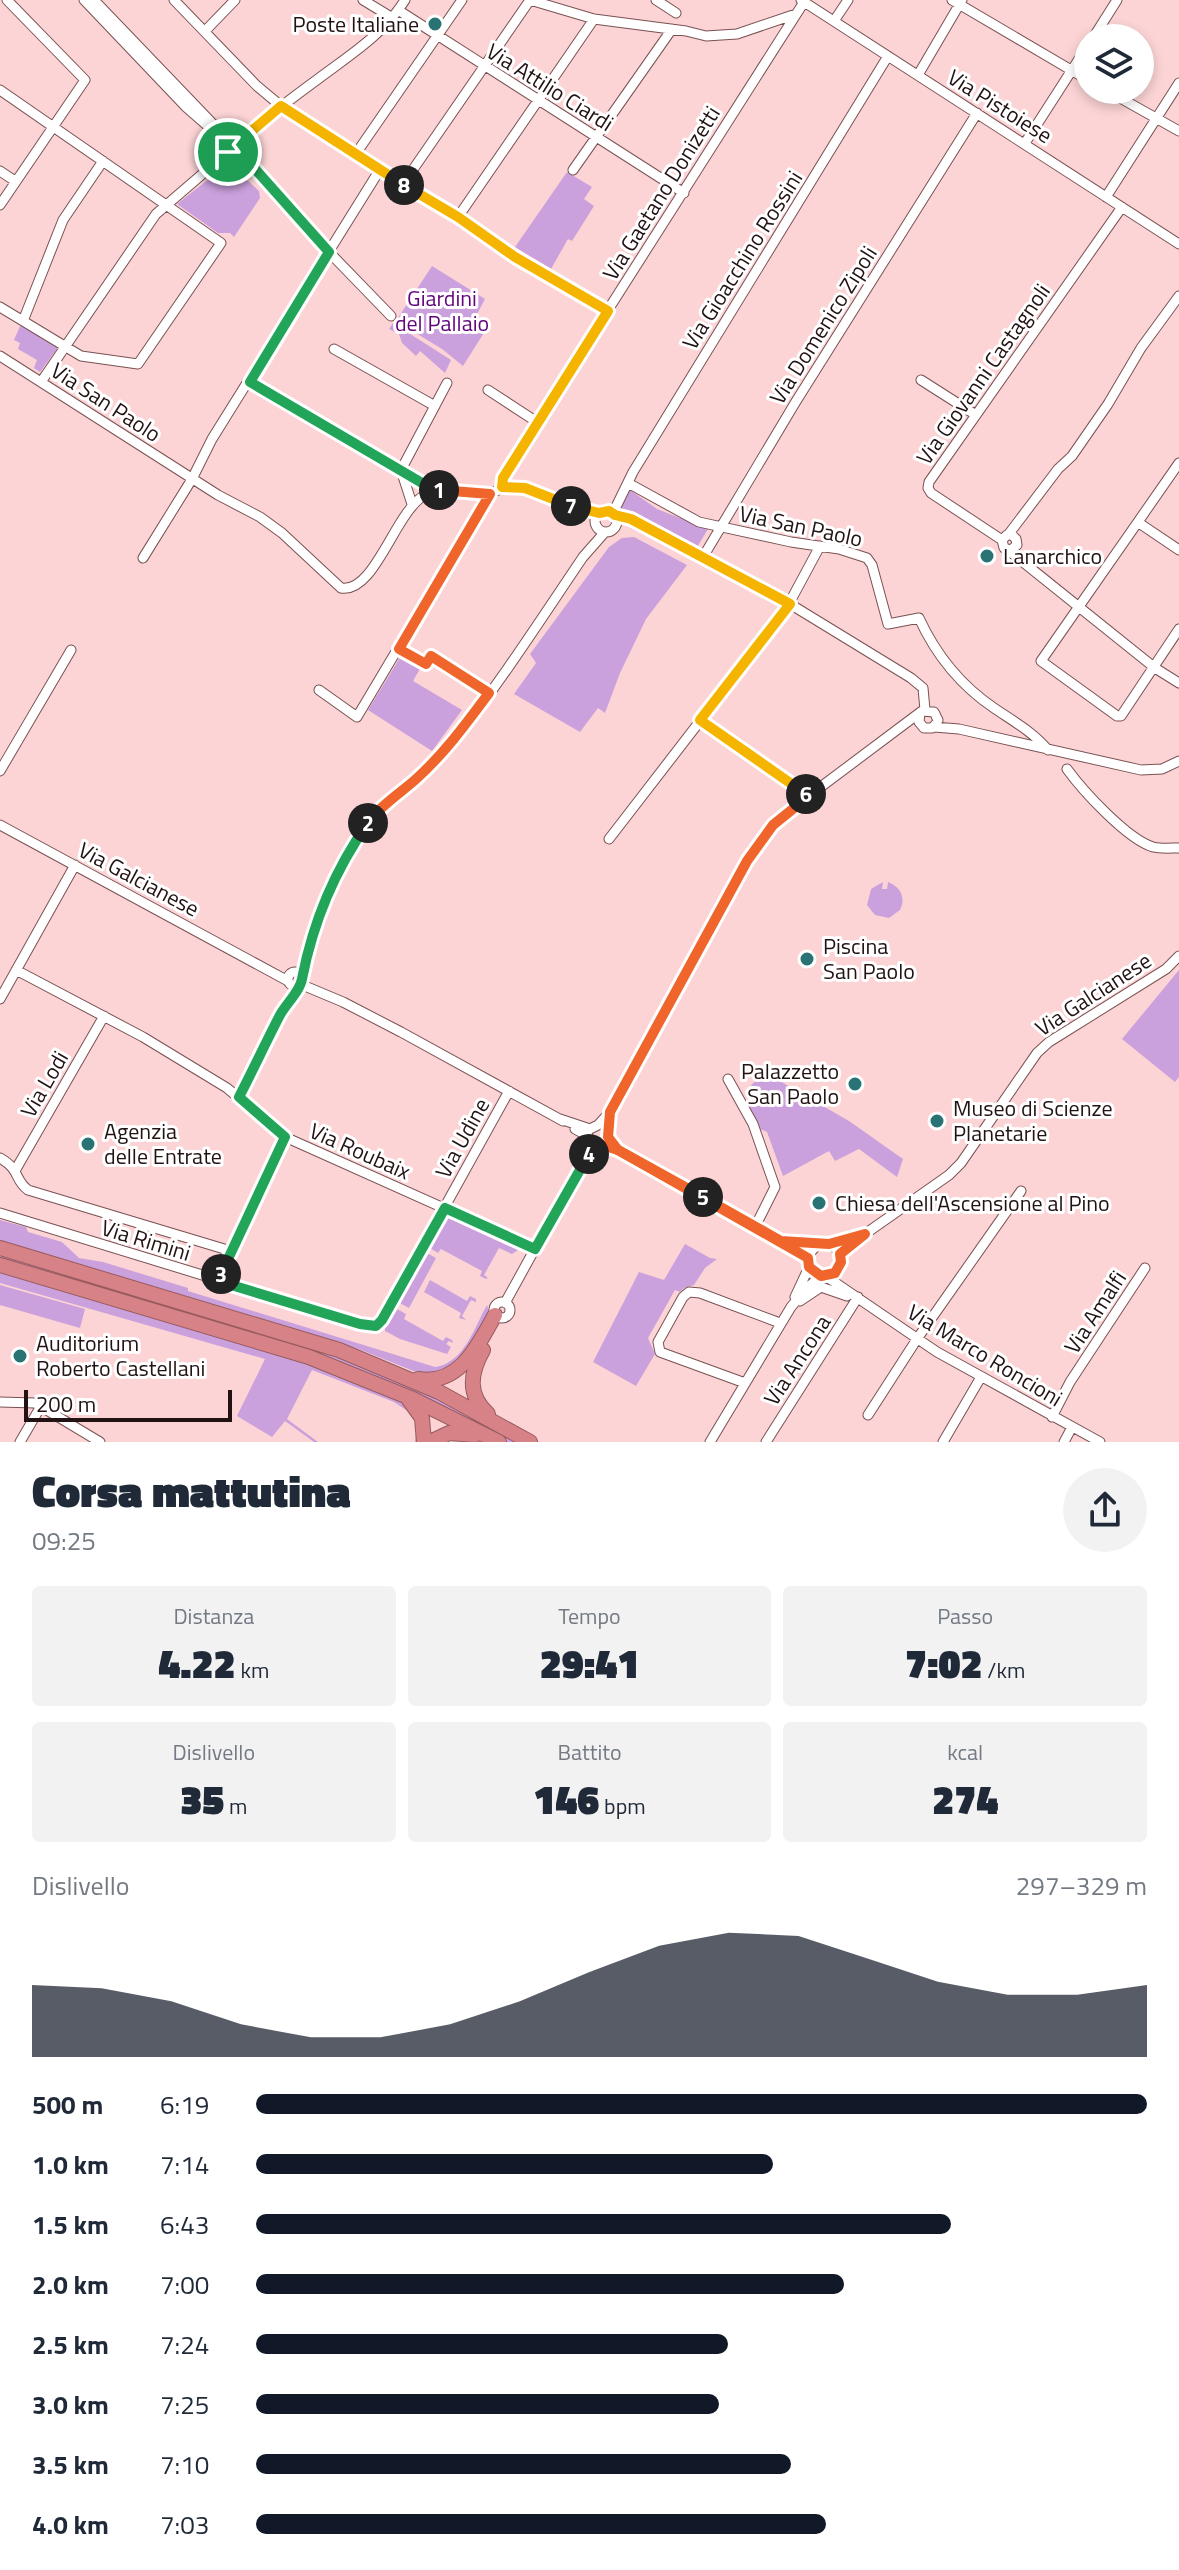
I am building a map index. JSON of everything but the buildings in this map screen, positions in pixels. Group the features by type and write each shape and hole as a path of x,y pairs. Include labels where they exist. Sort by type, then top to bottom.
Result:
{"highway":[{"path":"0,1248 305,1339 399,1374 530,1442"},
{"path":"0,1265 309,1357 396,1391 497,1442"},
{"path":"399,1374 433,1380 452,1373 468,1359 499,1317"},
{"path":"499,1317 477,1361 472,1383 480,1406 504,1426"},
{"path":"396,1391 419,1412 425,1428 424,1442"},
{"path":"430,1442 444,1434 456,1432 497,1442"}],"street":[{"path":"0,205 85,80 7,0"},
{"path":"84,0 185,106 228,144"},
{"path":"94,0 221,132 233,155 243,147 241,140"},
{"path":"174,0 257,86 281,106 379,171 458,217 515,257 608,311"},
{"path":"205,31 235,0"},
{"name":"Via Attilio Ciardi","path":"363,0 437,36 684,193"},
{"path":"41,382 164,204 228,144 241,140 281,106 369,42 405,0"},
{"path":"355,155 462,0"},
{"path":"403,184 530,0 594,19 721,37 796,14"},
{"path":"656,0 676,13"},
{"path":"834,21 848,0"},
{"path":"1102,24 1117,0"},
{"name":"Via Pistoiese","path":"802,1 1179,244"},
{"name":"Via Gaetano Donizetti","path":"502,487 503,478 537,422 684,193 802,1"},
{"path":"918,75 958,2 1072,71"},
{"path":"458,217 594,19"},
{"path":"573,170 672,29"},
{"name":"Via Gioacchino Rossini","path":"628,483 888,56"},
{"path":"1025,143 1074,68"},
{"path":"1106,197 1179,83"},
{"path":"0,90 221,243 138,364 86,358 0,307"},
{"path":"1131,104 1179,131"},
{"name":"Via Domenico Zipoli","path":"703,557 977,113"},
{"path":"240,152 391,316"},
{"path":"23,321 63,220 103,161"},
{"path":"0,171 15,181"},
{"path":"143,558 192,479 212,439 379,171"},
{"name":"Via Giovanni Castagnoli","path":"1005,538 931,493 929,482 1122,207"},
{"path":"1179,296 1141,348 1072,456 1058,469 1005,538 1003,546 1012,549 1155,668 1179,683"},
{"path":"334,349 435,406"},
{"name":"Via San Paolo","path":"0,356 192,479 260,517 282,533 334,584 347,590 358,585 373,568 412,504 434,490"},
{"path":"921,380 976,415"},
{"path":"250,382 434,490 490,494"},
{"path":"412,504 401,470 447,383"},
{"path":"488,390 537,422"},
{"path":"1179,463 1041,661 1119,717 1125,714 1179,629"},
{"path":"239,1097 282,1012 331,882 351,847 375,813 452,744 583,557 605,532 612,530 628,483"},
{"name":"Via San Paolo","path":"628,483 681,513 721,528 839,549 869,560 888,624 919,618 940,655 970,691 1037,736 1048,750"},
{"path":"319,690 357,717 490,494 502,487 525,488 577,508 596,519 605,532"},
{"path":"583,557 596,519 605,510 615,517 640,524 790,604 919,684 925,694 923,712 918,718 921,726"},
{"path":"1139,523 1179,550"},
{"path":"609,839 790,604 820,546"},
{"path":"399,649 426,664 431,656 489,693"},
{"path":"0,771 71,650"},
{"path":"499,1317 510,1312 509,1305 505,1303 747,861 773,825 923,712 934,712 936,723"},
{"path":"700,720 809,796"},
{"path":"906,724 927,729 936,723 1141,770 1162,769 1179,761"},
{"path":"1067,769 1091,799 1145,843 1158,848 1179,848"},
{"name":"Via Galcianese","path":"0,825 260,965 324,993 597,1136 781,1241 824,1276"},
{"path":"0,999 75,865"},
{"name":"Via Galcianese","path":"840,1254 955,1169 1037,1053 1049,1042 1166,969 1179,956"},
{"name":"Via Roubaix","path":"16,970 143,1037 239,1097 285,1137 535,1249"},
{"name":"Via Lodi","path":"16,1169 104,1016"},
{"path":"728,1079 753,1124 775,1187 755,1227"},
{"name":"Via Udine","path":"328,1314 367,1326 379,1325 509,1091"},
{"path":"218,1281 285,1137"},
{"path":"0,1158 16,1169 23,1187 28,1190 231,1251"},
{"path":"868,1415 917,1339 1021,1191"},
{"name":"Via Rimini","path":"0,1213 328,1314"},
{"name":"Via Galcianese","path":"781,1241 818,1245 865,1234"},
{"path":"710,1442 791,1307 807,1288 839,1268 840,1254 829,1244"},
{"path":"791,1307 810,1251 818,1245"},
{"name":"Via Marco Roncioni","path":"839,1268 856,1296"},
{"name":"Via Amalfi","path":"1052,1417 1070,1382 1145,1268"},
{"name":"Via Marco Roncioni","path":"824,1276 917,1339 1100,1442"},
{"path":"791,1307 821,1287 846,1296 856,1296"},
{"path":"745,1383 660,1352 658,1342 683,1297 689,1292 700,1293 780,1323"},
{"name":"Via Ancona","path":"766,1442 856,1296"},
{"path":"943,1442 981,1377"},
{"path":"0,1402 32,1402 100,1442"},
{"path":"20,1442 41,1406"},
{"path":"1064,1442 1072,1427"}],"green space":[{"path":"229,163 259,191 260,198 234,237 230,233 218,233 177,204"},
{"path":"567,172 592,187 584,199 594,206 572,241 568,239 551,269 515,247"},
{"name":"Giardini del Pallaio","path":"432,266 485,299 474,320 487,328 463,366 442,349 396,321"},
{"path":"393,323 451,360 445,373 420,351 416,356 402,343 399,334 389,329"},
{"path":"21,324 59,346 40,372 34,368 37,360 18,349 20,343 14,340"},
{"path":"630,490 657,509 708,529 696,549 619,508"},
{"path":"634,537 687,565 646,619 605,713 598,708 580,732 514,694 536,663 530,654 609,547 622,538"},
{"path":"401,656 421,667 413,681 462,710 432,751 368,710"},
{"path":"883,882 882,889 887,889 888,882 896,887 902,897 900,910 889,918 875,915 867,905 871,889"},
{"path":"1179,970 1179,1077 1175,1082 1122,1039"},
{"path":"766,1073 849,1121 903,1159 897,1177 859,1149 835,1161 829,1151 783,1176 767,1132 758,1128 748,1108 757,1094 751,1085"},
{"path":"448,1217 518,1250 512,1254 499,1248 484,1275 486,1279 480,1276 482,1271 441,1249 438,1253 428,1247"},
{"path":"0,1220 62,1242 79,1258 103,1262 188,1288 188,1291 435,1367 454,1359 461,1352 487,1305 490,1314 470,1351 448,1372 421,1374 361,1350 0,1243"},
{"path":"685,1244 717,1259 705,1268 694,1285 680,1292 675,1290 648,1338 655,1354 636,1386 593,1362 639,1272 664,1280"},
{"path":"0,1252 305,1343 400,1379 523,1442 505,1442 425,1400 0,1261"},
{"path":"425,1252 436,1258 409,1308 398,1302"},
{"path":"0,1270 307,1361 407,1404 415,1410 421,1442 415,1442 417,1425 409,1412 394,1402 312,1370 287,1419 318,1442 285,1421 272,1437 237,1416 265,1359 0,1283"},
{"path":"430,1280 467,1301 470,1296 476,1299 476,1302 471,1300 462,1316 466,1320 459,1318 461,1313 424,1292"},
{"path":"0,1285 85,1309 80,1328 0,1305"},
{"path":"395,1308 406,1314 404,1319 443,1341 446,1337 452,1340 453,1343 449,1341 446,1344 451,1347 447,1354 385,1331"}],"place":[{"name":"Poste Italiane","path":"435,24"},
{"name":"Lanarchico","path":"987,556"},
{"name":"Piscina San Paolo","path":"807,959"},
{"name":"Palazzetto San Paolo","path":"855,1084"},
{"name":"Museo di Scienze Planetarie","path":"937,1121"},
{"name":"Agenzia delle Entrate","path":"88,1144"},
{"name":"Chiesa dell'Ascensione al Pino","path":"819,1203"},
{"name":"Auditorium Roberto Castellani","path":"20,1356"}],"route":[{"path":"228,152 225,148 227,140 233,137 241,140 281,106 379,171 458,217 515,257 608,311 515,456 503,478 502,487 525,488 577,508 599,513 609,511 631,519 790,604 700,720 809,796 773,825 747,861 610,1112 607,1130 608,1137 618,1150 781,1241 818,1245 865,1234 840,1254 841,1262 835,1273 827,1277 817,1275 809,1267 808,1258 781,1241 772,1237 618,1150 598,1145 585,1158 535,1249 445,1208 379,1325 360,1324 218,1281 285,1137 239,1097 282,1012 302,980 307,950 331,882 375,813 452,744 489,693 431,656 426,664 399,649 490,494 434,490 250,382 329,252 240,152 233,155 228,152"}]}
